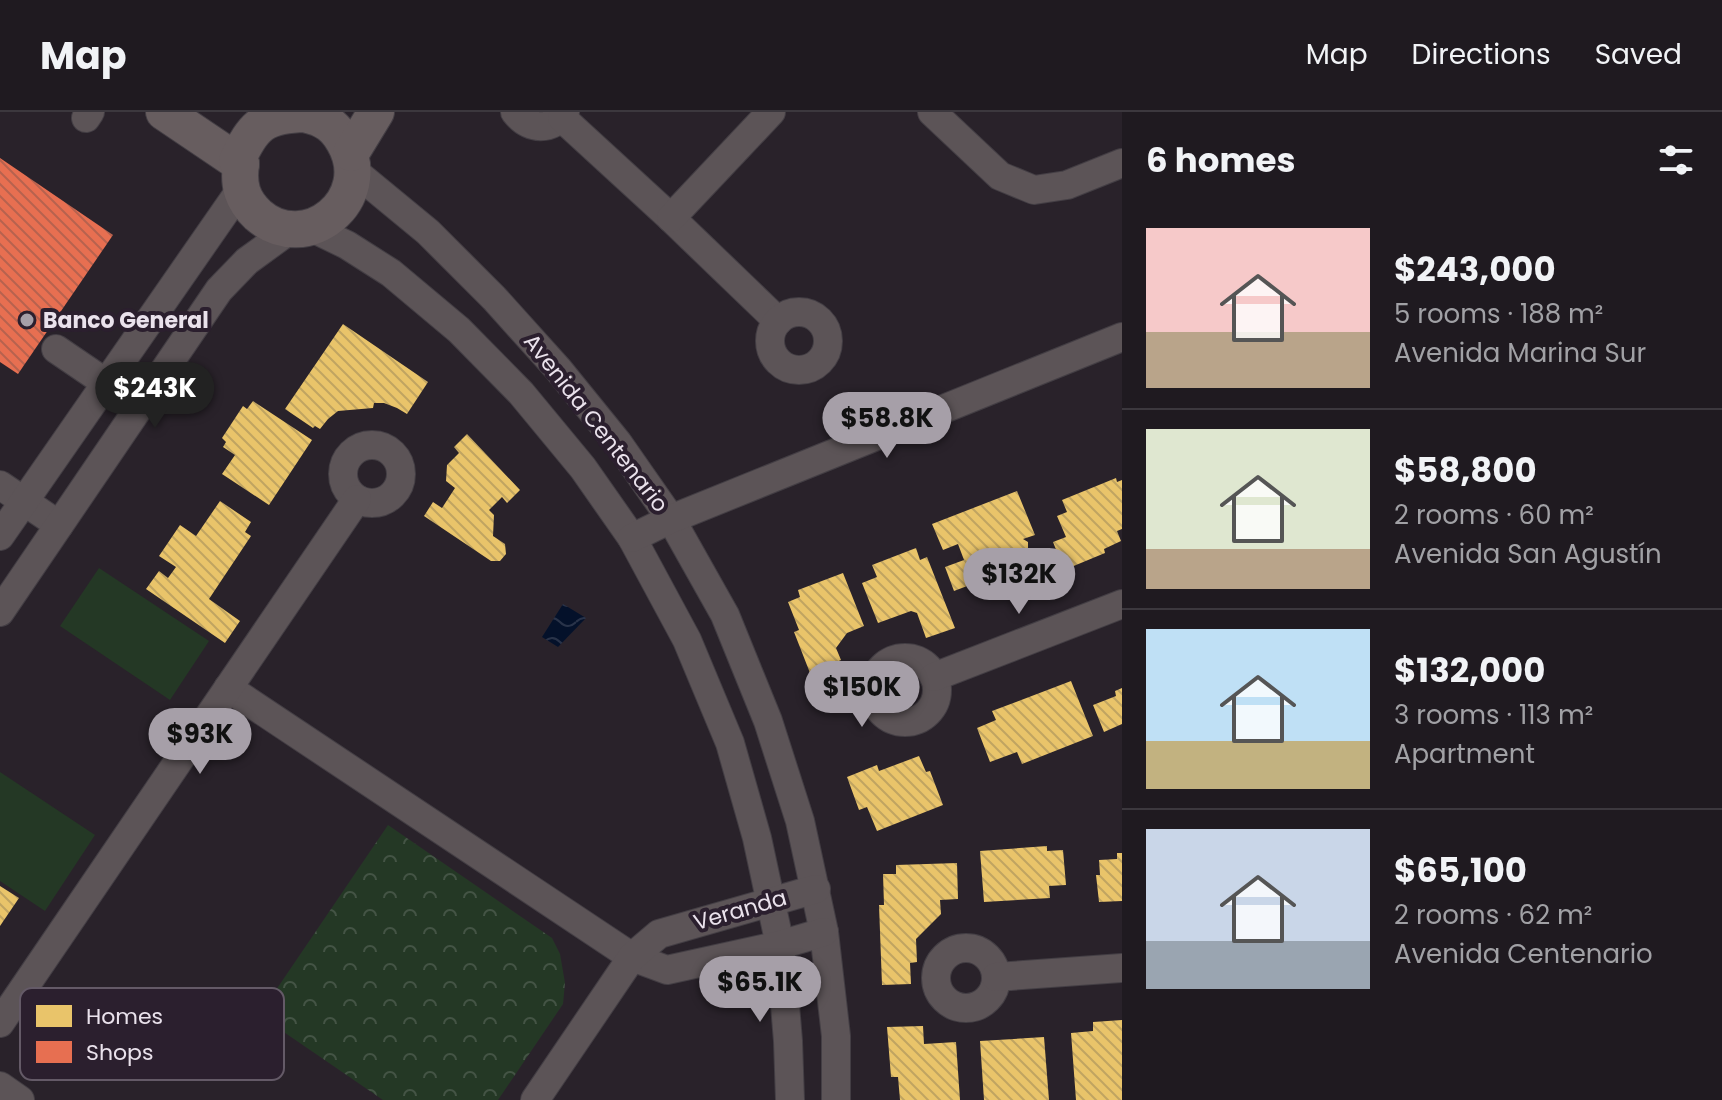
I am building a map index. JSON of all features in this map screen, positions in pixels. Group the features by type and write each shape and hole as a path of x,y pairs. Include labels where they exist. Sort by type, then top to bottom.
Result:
{"main road":[{"path":"164,112 241,176"},
{"path":"352,162 340,134 324,121 305,114 267,115 245,143 237,161 249,204 260,216 275,224 300,228 327,220 341,207 350,190 352,162 376,112"}],"street":[{"path":"515,112 527,124 536,127 554,124 564,115 778,321"},
{"path":"671,218 771,112"},
{"path":"932,112 1000,176 1034,190 1067,185 1122,163"},
{"name":"Avenida Centenario","path":"352,162 428,232 558,369 618,443 671,519 725,615 768,721 800,821 816,889 836,1036 836,1100"},
{"path":"34,563 0,538 241,176"},
{"path":"0,612 219,290 247,261 300,228"},
{"name":"Avenida Centenario","path":"300,228 347,245 391,273 459,330 521,393 583,468 632,538 687,640 730,743 757,838 780,945 790,1100"},
{"path":"632,538 671,519 1122,337"},
{"path":"56,349 106,383"},
{"path":"0,485 59,525"},
{"path":"24,988 357,499"},
{"path":"934,677 1122,604"},
{"path":"228,688 632,957 535,1100"},
{"name":"Veranda","path":"816,889 659,934 632,957 667,970 824,932"},
{"path":"996,977 1122,968"},
{"path":"0,1023 20,994"},
{"path":"0,1086 20,1100"}],"green space":[{"path":"99,568 209,641 170,700 60,626"},
{"path":"0,772 95,835 45,911 0,881"},
{"path":"388,825 552,938 560,954 565,983 563,1004 498,1100 383,1100 284,1032 284,988 277,988"}],"water":[{"path":"563,604 586,618 558,647 542,637"}],"building: Homes":[{"path":"343,324 428,382 407,414 384,403 374,403 373,408 338,411 320,429 313,428 285,409"},
{"path":"253,401 312,440 269,505 222,474 235,455 223,447 226,442 222,438 243,406 247,409"},
{"path":"467,434 520,490 507,503 502,497 489,510 494,515 493,536 505,544 506,554 500,561 491,561 424,516 433,502 442,508 455,488 446,481 447,465 459,453 454,447"},
{"path":"1116,478 1117,482 1122,480 1122,529 1117,531 1121,541 1104,549 1105,553 1064,570 1053,542 1066,537 1057,516 1067,512 1062,500"},
{"path":"1017,491 1035,535 1023,539 1028,542 1028,552 996,567 999,574 954,591 945,567 964,560 958,544 943,550 932,524"},
{"path":"220,501 251,522 245,532 251,536 209,599 240,621 225,643 146,589 159,571 168,578 176,567 159,556 180,525 196,536"},
{"path":"916,548 920,560 927,557 955,628 926,638 917,613 911,611 878,623 862,583 877,577 872,565"},
{"path":"843,573 864,626 847,633 836,648 841,660 810,673 794,632 799,630 788,602 800,597 798,590"},
{"path":"1071,681 1093,736 1022,764 1017,752 990,762 977,728 996,720 992,711"},
{"path":"1122,688 1122,724 1104,732 1093,705 1116,696 1115,691"},
{"path":"919,756 926,772 930,771 943,805 877,831 867,807 859,810 847,777 877,765 879,771"},
{"path":"1047,846 1047,851 1063,850 1066,885 1049,886 1050,898 984,902 980,851"},
{"path":"1117,853 1122,853 1122,901 1099,902 1096,875 1100,875 1099,860 1117,859"},
{"path":"957,863 958,899 940,900 941,914 916,939 917,962 910,963 911,984 882,985 879,905 884,905 883,874 896,874 896,865"},
{"path":"0,886 19,898 0,926"},
{"path":"1122,1020 1122,1100 1076,1100 1071,1033 1093,1031 1093,1022"},
{"path":"923,1026 924,1044 956,1042 960,1100 900,1100 898,1077 891,1077 887,1027"},
{"path":"1044,1037 1049,1100 984,1100 980,1041"}],"building: Shops":[{"name":"Banco General","path":"0,158 113,235 18,374 0,362"}],"place":[{"name":"Banco General","path":"27,320"}]}
